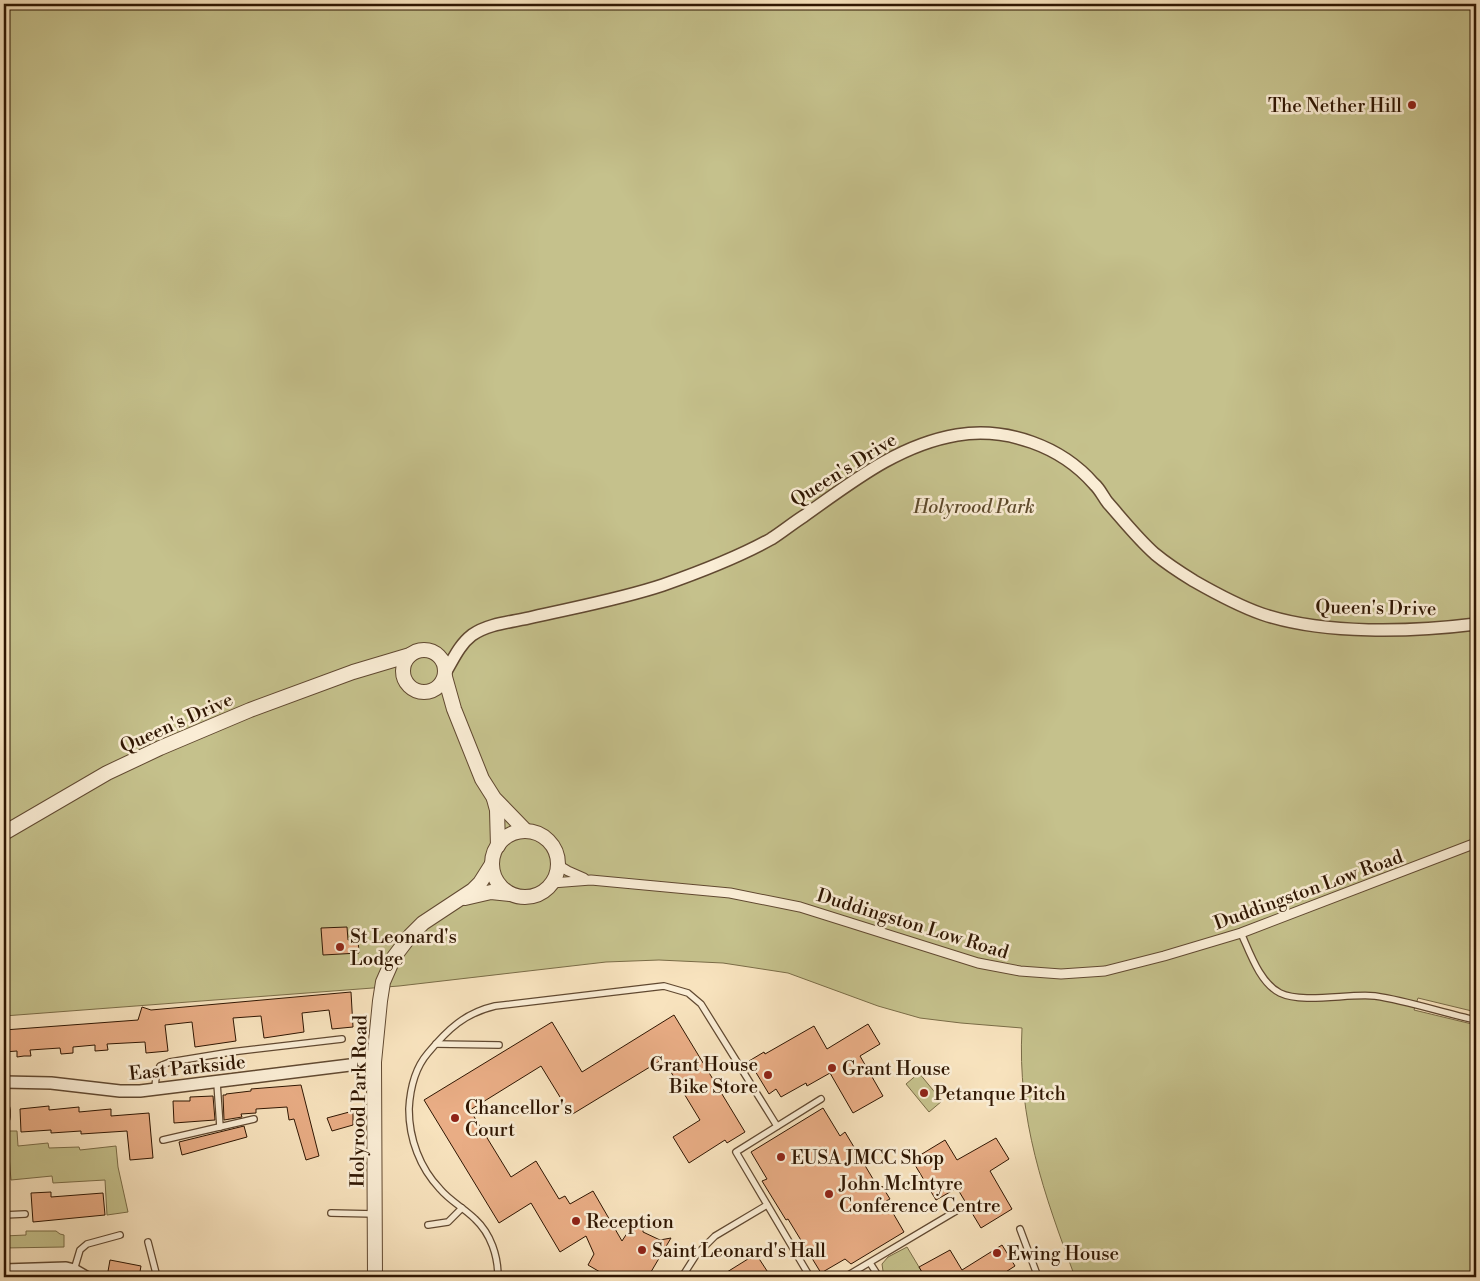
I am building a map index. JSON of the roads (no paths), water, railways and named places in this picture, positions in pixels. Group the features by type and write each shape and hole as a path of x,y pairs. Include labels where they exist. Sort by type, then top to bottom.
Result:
{"street":[{"name":"Queen's Drive","path":"430,691 438,688 464,642 484,629 610,600 659,586 704,570 772,538 874,467 906,450 933,440 968,434 986,433 1011,436 1034,442 1057,453 1074,465 1094,484 1122,519 1156,554 1174,568 1205,587 1261,614 1303,623 1351,629 1419,629 1476,624"},
{"name":"Queen's Drive","path":"4,833 107,773 160,748 250,710 353,672 422,650 434,652 443,661 454,709 473,760 494,798 497,810 498,846 492,864 480,883 460,900"},
{"path":"410,655 403,665 404,678 408,685 414,690 430,691 440,696 454,709"},
{"path":"374,666 390,669 404,678"},
{"name":"Queen's Drive","path":"494,798 526,831 538,834 549,841 556,852 558,865"},
{"path":"498,846 513,833 526,831"},
{"name":"Duddingston Low Road","path":"591,880 730,893 800,907 978,963 1020,971 1061,974 1105,971 1241,933 1476,843"},
{"path":"492,864 497,882 512,895"},
{"path":"460,900 491,892 518,897 531,897 543,892 552,883 558,865 575,875 591,880"},
{"path":"552,883 591,880"},
{"name":"Holyrood Park Road","path":"375,1277 374,1062 383,982 394,957 403,943 428,920 460,900"},
{"name":"East Parkside","path":"4,1082 51,1083 120,1091 217,1083 374,1062"},
{"path":"4,1110 4,1117"},
{"path":"4,1270 66,1268 86,1277"}],"lane":[{"path":"1241,933 1270,987 1281,994 1296,997 1374,996 1476,1020"},
{"path":"498,1277 498,1265 493,1246 479,1223 443,1193 426,1171 417,1152 411,1132 409,1110 412,1088 420,1063 436,1044 459,1022 472,1013 495,1006 664,986 688,993 701,1004 777,1126"},
{"path":"155,1089 156,1076 160,1066 170,1062 240,1051 342,1039"},
{"path":"436,1044 500,1045"},
{"path":"217,1083 220,1127"},
{"path":"810,1277 736,1152 821,1100"},
{"path":"162,1140 254,1119"},
{"path":"682,1277 696,1255 715,1236 767,1205"},
{"path":"428,1226 448,1222 462,1208"},
{"path":"845,1277 956,1211"},
{"path":"331,1213 375,1214"},
{"path":"4,1216 25,1214"},
{"path":"1020,1229 1038,1277"},
{"path":"74,1270 80,1250 86,1244 120,1235"},
{"path":"148,1242 156,1277"},
{"path":"870,1262 879,1277"}],"place":[{"name":"The Nether Hill","path":"1412,105"},
{"name":"St Leonard's Lodge","path":"340,947"},
{"name":"Grant House","path":"832,1068"},
{"name":"Grant House Bike Store","path":"768,1075"},
{"name":"Petanque Pitch","path":"924,1093"},
{"name":"Chancellor's Court","path":"455,1118"},
{"name":"EUSA JMCC Shop","path":"781,1157"},
{"name":"John McIntyre Conference Centre","path":"829,1194"},
{"name":"Reception","path":"576,1221"},
{"name":"Saint Leonard's Hall","path":"642,1250"},
{"name":"Ewing House","path":"997,1253"}],"park label":[{"name":"Holyrood Park","path":"974,506"}]}
